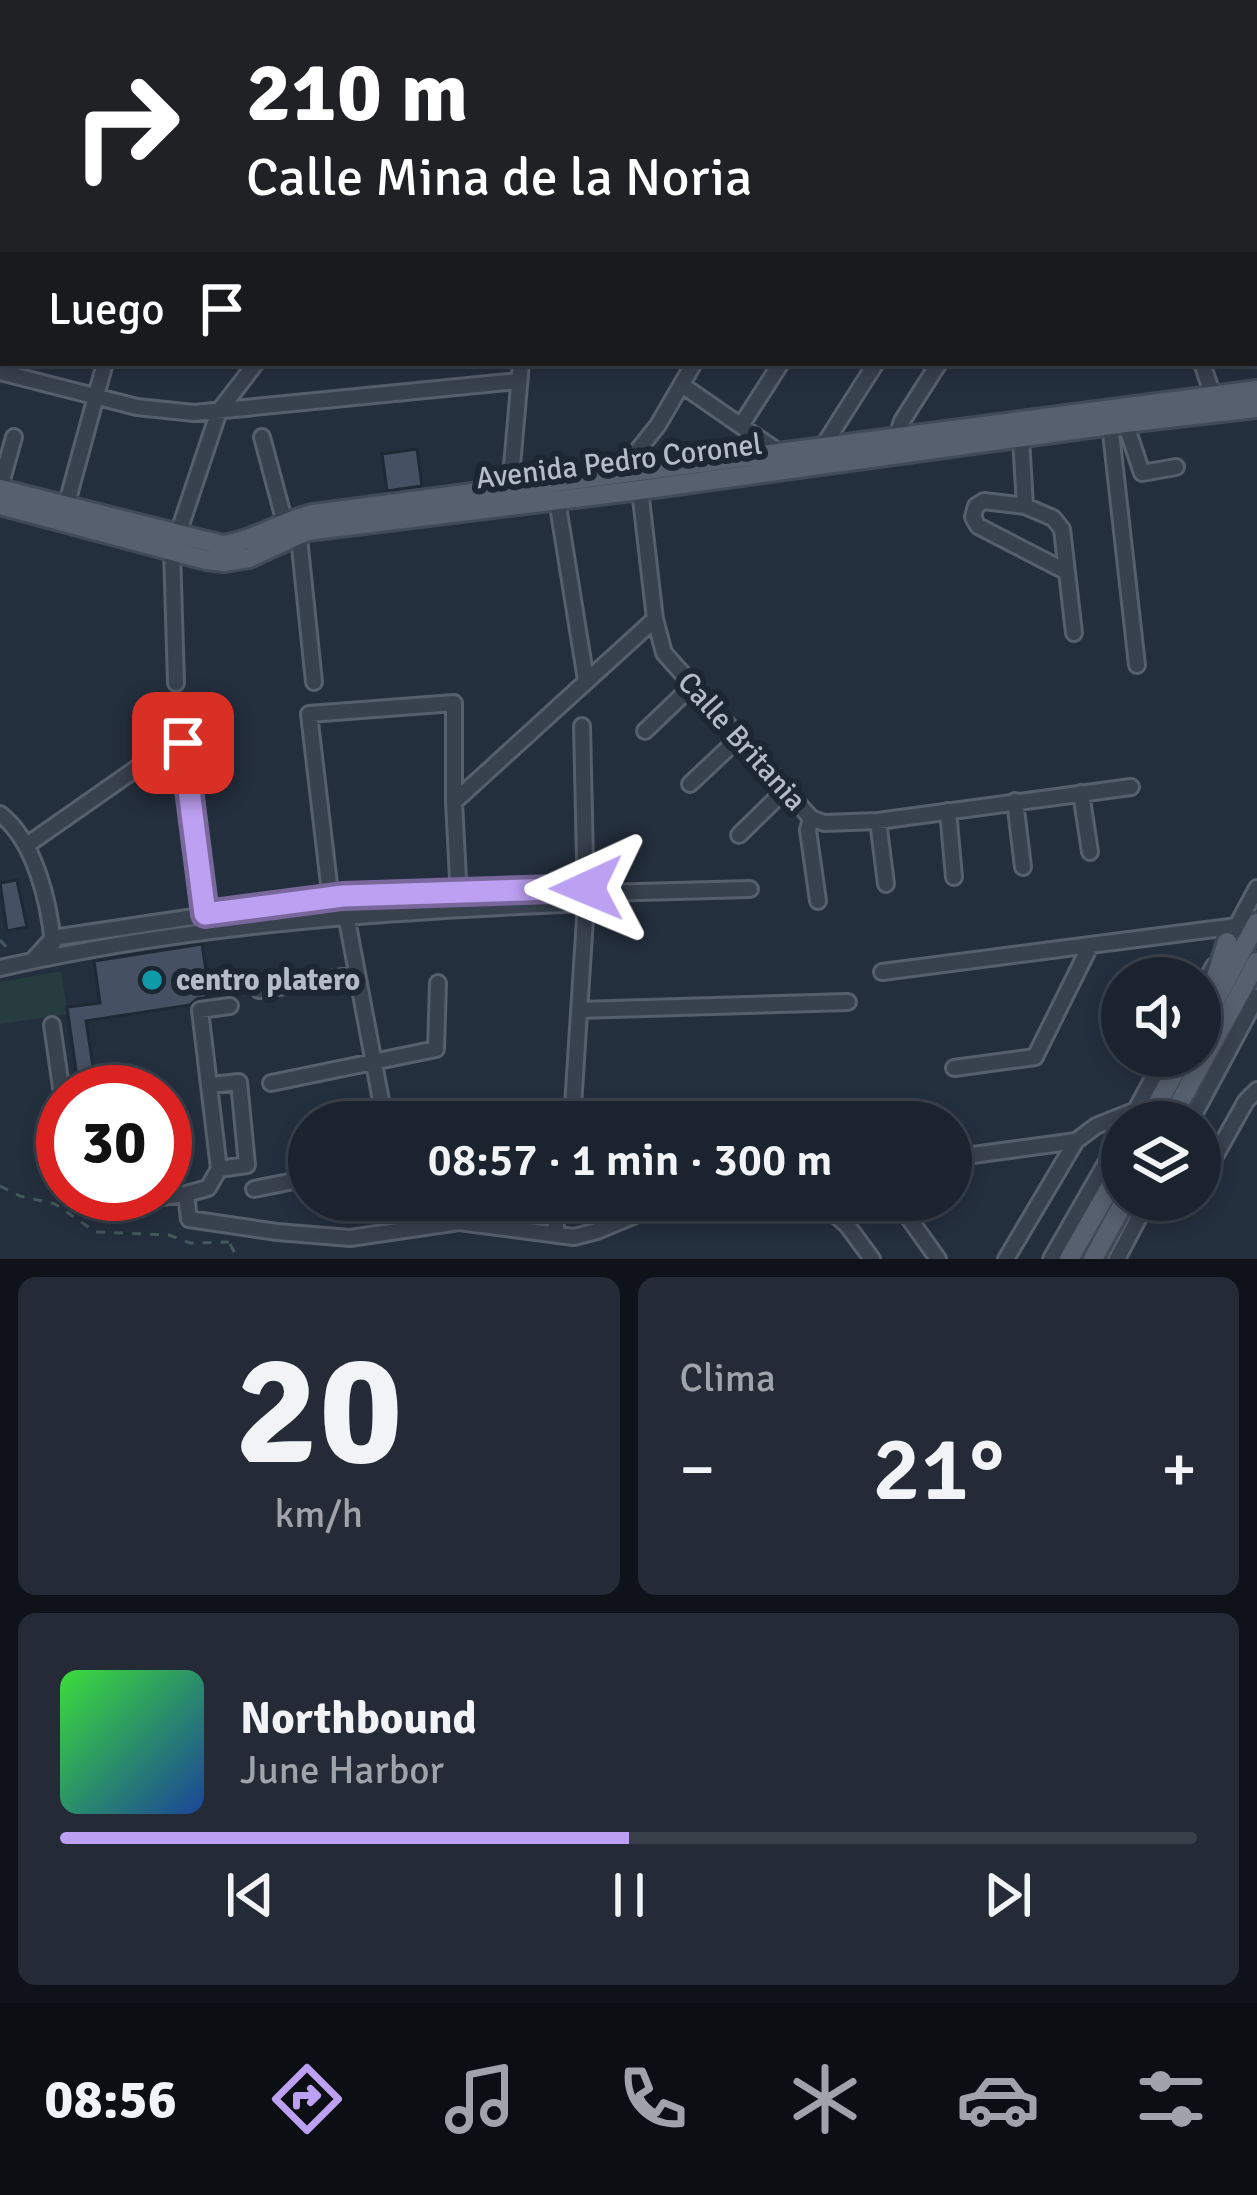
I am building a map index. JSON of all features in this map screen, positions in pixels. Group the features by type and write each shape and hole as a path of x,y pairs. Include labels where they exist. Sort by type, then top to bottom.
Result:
{"main road":[{"name":"Avenida Pedro Coronel","path":"0,505 64,514 175,542 206,560 237,560 264,552 294,525 307,531 510,489 619,474 1021,438 1257,390"},
{"name":"Avenida Pedro Coronel","path":"424,508 640,490 787,461 822,448 897,437 1257,408"},
{"name":"Avenida Pedro Coronel","path":"0,488 64,514"},
{"path":"1221,976 1240,930"},
{"path":"1221,976 1240,930"},
{"path":"1184,1101 1250,1006 1255,968"},
{"path":"1150,1101 1168,1077"},
{"path":"1071,1256 1086,1202"},
{"path":"1071,1256 1101,1203"},
{"path":"1113,1223 1120,1253"},
{"path":"1093,1259 1113,1223"}],"street":[{"path":"64,514 105,366"},
{"path":"176,683 175,542 219,411 254,366"},
{"path":"510,489 520,366"},
{"path":"619,474 658,425 692,366"},
{"path":"742,424 779,366"},
{"path":"822,448 874,366"},
{"path":"897,437 937,366"},
{"path":"1205,366 1213,396"},
{"path":"0,372 168,412 518,381"},
{"path":"682,385 787,461"},
{"path":"1117,417 1142,473 1176,467"},
{"path":"1117,417 1137,665"},
{"path":"0,488 14,437"},
{"path":"262,437 294,525 314,682"},
{"path":"1021,438 1025,506"},
{"name":"Calle Britania","path":"640,490 655,619 664,653 811,818 824,823 878,820 1131,787"},
{"path":"557,500 586,680"},
{"path":"1067,572 977,526 976,506 984,501 1025,506 1053,518 1062,529 1067,572 1074,633"},
{"path":"454,802 655,619"},
{"path":"645,731 693,686"},
{"path":"381,1101 356,975 339,918 309,714 454,703 459,901"},
{"path":"573,1101 592,895 582,726"},
{"path":"690,784 741,736"},
{"path":"27,845 147,761 183,743 208,931"},
{"path":"740,835 786,789"},
{"path":"1082,794 1090,851"},
{"path":"1015,801 1023,867"},
{"path":"947,811 954,878"},
{"path":"0,814 27,845 35,865 53,955"},
{"path":"811,818 808,830 818,901"},
{"path":"878,820 886,884"},
{"path":"1221,959 1240,930 1257,888"},
{"path":"33,960 53,938 336,896 459,901 751,889"},
{"path":"0,968 208,931 459,901"},
{"path":"883,972 1240,930"},
{"path":"953,1068 1035,1057 1090,946"},
{"path":"259,990 356,975"},
{"path":"271,1083 436,1049 438,983"},
{"path":"579,1010 848,1002"},
{"path":"192,1192 208,1187 219,1169 200,1010 230,1006"},
{"path":"1201,1101 1250,1006"},
{"path":"52,1025 58,1065"},
{"path":"209,1085 239,1082 247,1165 219,1169"},
{"path":"1221,1146 1257,1090"},
{"path":"1006,1259 1076,1141 1101,1125"},
{"path":"972,1155 1076,1141"},
{"path":"1051,1259 1101,1174"},
{"path":"254,1189 288,1182"},
{"path":"192,1219 350,1238 459,1222 574,1237 621,1221"},
{"path":"556,1221 556,1234"},
{"path":"843,1221 872,1259"},
{"path":"911,1221 938,1259"},
{"path":"1120,1253 1137,1221"}],"path":[{"path":"0,1186 55,1204 96,1232 169,1235 190,1244 229,1242"},
{"path":"235,1226 229,1242 238,1259"}],"green space":[{"path":"61,971 68,1014 0,1024 0,982"}],"building":[{"path":"417,449 422,486 387,491 382,454"},
{"path":"17,880 27,927 7,931 0,883"},
{"name":"centro platero","path":"202,944 210,997 190,1005 86,1021 93,1065 75,1065 67,1007 100,1003 94,961"}],"place":[{"name":"centro platero","path":"152,980"}],"route":[{"path":"183,743 205,914 343,896 587,888"}]}
